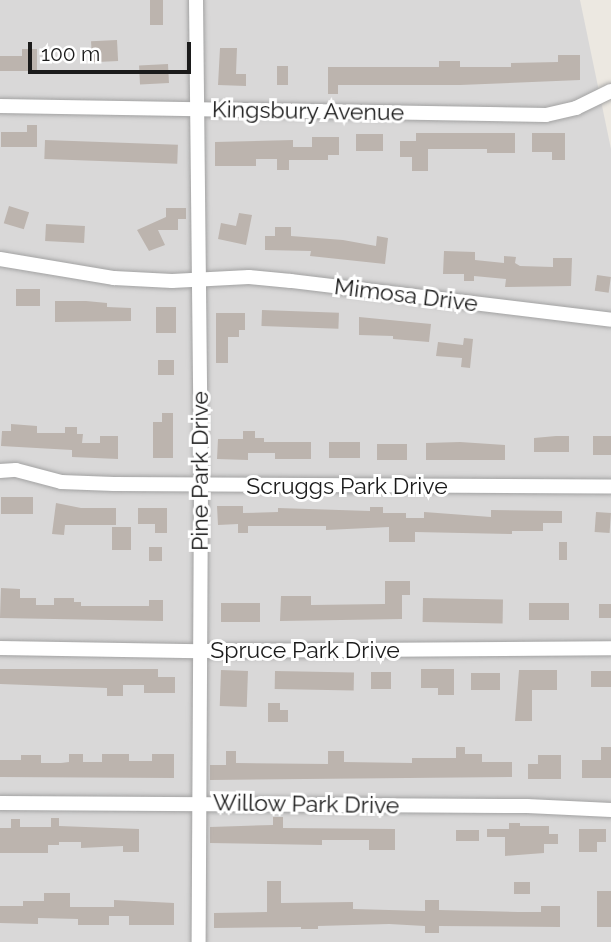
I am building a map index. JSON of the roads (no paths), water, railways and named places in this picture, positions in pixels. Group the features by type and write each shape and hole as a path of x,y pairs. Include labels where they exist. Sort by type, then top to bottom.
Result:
{"street":[{"name":"Pine Park Drive","path":"196,0 201,485 199,942"},
{"name":"Kingsbury Avenue","path":"0,106 546,115 576,108 611,92"},
{"name":"Mimosa Drive","path":"0,259 114,278 172,281 249,276 611,320"},
{"name":"Scruggs Park Drive","path":"0,471 16,470 61,482 611,487"},
{"name":"Spruce Park Drive","path":"0,648 200,651 611,648"},
{"name":"Willow Park Drive","path":"0,803 200,803 611,810"}]}
